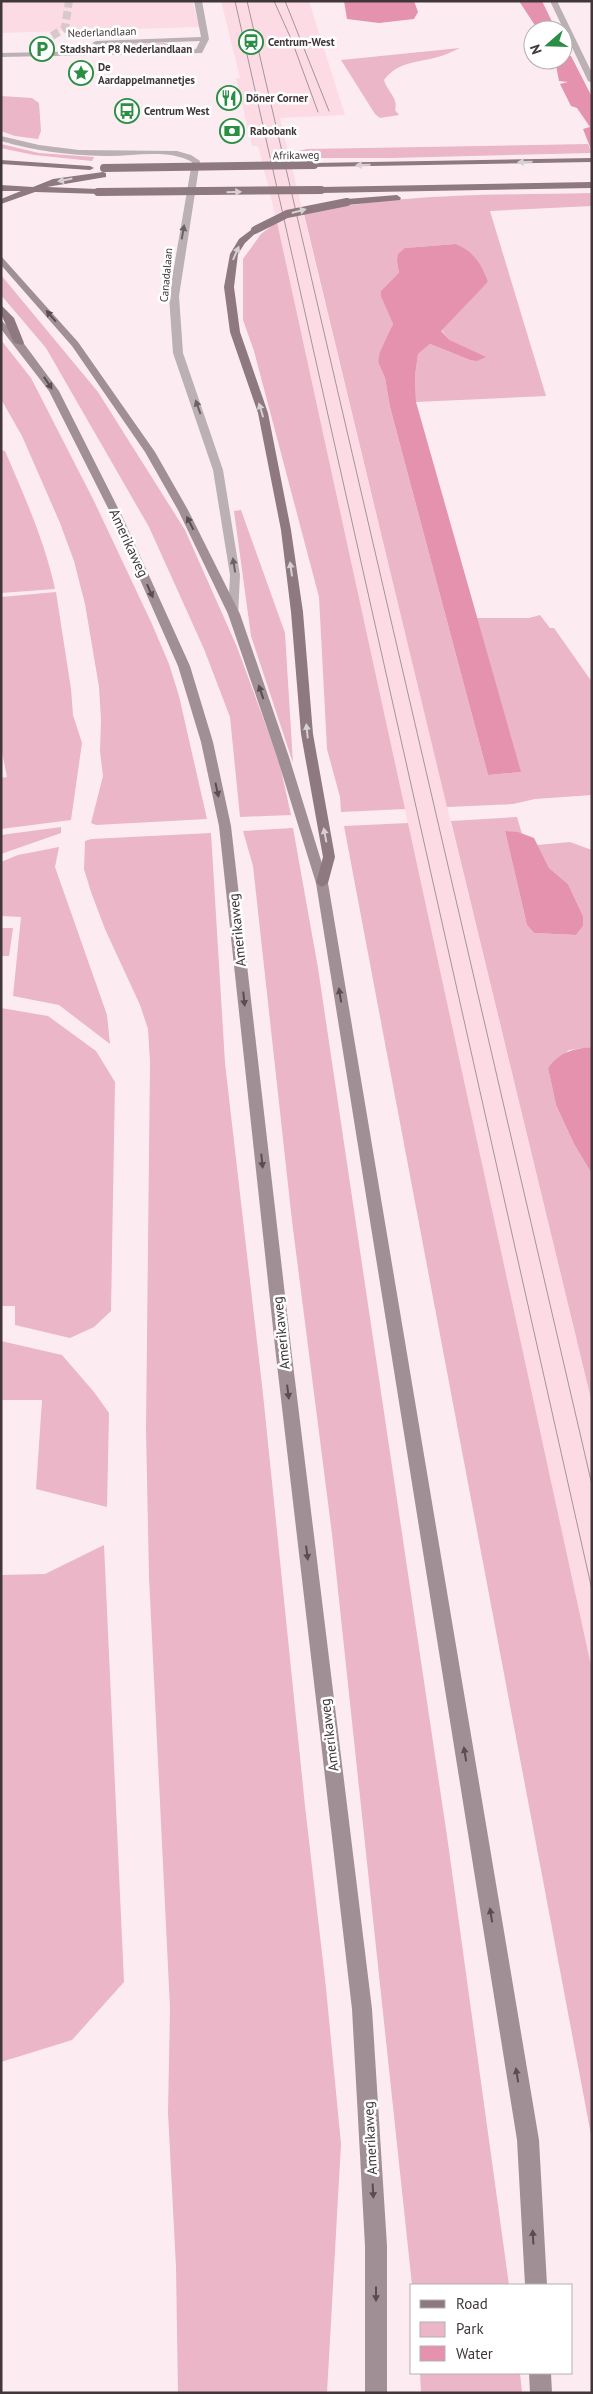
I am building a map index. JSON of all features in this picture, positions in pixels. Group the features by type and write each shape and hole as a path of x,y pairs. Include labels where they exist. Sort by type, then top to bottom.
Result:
{"main road":[{"name":"Afrikaweg","path":"104,172 185,172 232,167 592,160"},
{"path":"1,162 104,172"},
{"path":"1,202 28,190 66,179 104,172"},
{"path":"322,883 329,857 307,734 297,612 286,530 263,413 234,332 229,287 234,254 242,241 254,230 267,221 284,215 347,202 437,195 519,192 560,185"},
{"path":"1,188 98,192 592,185"},
{"path":"1,260 75,344 150,452 183,510 234,614 283,757 322,883 528,2140 536,2284"},
{"path":"1,308 9,318 19,343"},
{"name":"Amerikaweg","path":"1,323 19,343 54,391 117,516 184,666 207,742 225,826 285,1366 362,2008 376,2246 376,2393"},
{"path":"540,2374 541,2393"}],"street":[{"path":"198,1 204,39"},
{"path":"553,1 592,81"},
{"name":"Nederlandlaan","path":"1,55 199,51 204,39 91,43"},
{"path":"1,46 11,46"},
{"name":"Canadalaan","path":"1,138 51,150 105,154 178,154 196,161 174,296 178,353 218,470 235,575 234,614"}],"shaded area":[{"path":"1,1 192,1 200,27 1,33"},
{"path":"221,1 309,1 345,115 280,118 592,1403 592,1670 277,222 258,146 252,146 236,78 240,78"}],"green space":[{"path":"165,43 171,45 165,47 93,50 93,46"},
{"path":"460,48 438,57 402,66 390,74 384,80 394,99 395,110 399,115 380,118 375,114 341,60"},
{"path":"1,96 32,98 39,103 41,131 38,139 15,136 1,131"},
{"path":"1,144 39,153 94,157 92,161 34,155 1,148"},
{"path":"588,144 592,153 392,158 299,158 299,151 307,149"},
{"path":"592,193 592,206 490,211 546,396 416,402 415,376 418,354 430,344 470,360 485,357 450,340 441,330 488,282 455,244 406,248 397,262 399,273 388,311 393,324 378,362 385,378 390,407 488,775 520,772 477,618 529,618 540,615 550,628 554,628 592,682 592,795 535,799 513,804 447,807 304,214 374,202 447,196"},
{"path":"277,222 405,809 341,812 340,797 327,749 319,597 254,351 243,320 243,259 261,234"},
{"path":"1,275 98,392 185,530 237,647 279,761 291,815 240,817 230,717 204,649 149,527 46,348 1,295"},
{"path":"1,340 31,378 94,501 152,624 169,664 179,696 207,819 96,825 91,823 103,776 100,751 99,687 85,604 74,561 60,523 22,436 1,399"},
{"path":"1,450 5,451 33,519 46,554 55,589 1,593"},
{"path":"241,510 285,633 293,763 251,636 234,511"},
{"path":"56,592 71,689 73,715 82,743 71,820 1,829 1,778 7,777 1,747 1,597"},
{"path":"517,817 522,834 505,831 527,925 534,933 576,935 583,926 583,916 568,884 549,868 537,845 570,842 592,850 592,1047 569,1050 548,1068 556,1105 574,1144 592,1174 592,1403 451,821"},
{"path":"408,823 592,1670 592,2140 344,826"},
{"path":"61,827 61,833 1,854 1,835"},
{"path":"293,828 318,968 448,1843 509,2284 412,2284 332,1534 292,1221 253,866 243,831"},
{"path":"211,833 225,1063 263,1394 341,2144 327,2393 178,2393 176,2267 168,2113 170,2008 149,1577 146,1430 150,1062 148,1029 140,1005 105,929 84,869 85,841 91,839"},
{"path":"59,847 55,867 107,1015 110,1044 59,1005 13,996 21,917 1,916 1,862 18,855"},
{"path":"1,928 13,928 9,956 1,956"},
{"path":"1,1008 48,1016 96,1051 115,1082 111,1311 94,1327 70,1338 15,1325 15,1306 1,1306"},
{"path":"1,1341 62,1355 94,1392 109,1413 107,1507 36,1489 42,1400 1,1400"},
{"path":"104,1545 124,1982 72,2040 1,2062 1,1575 45,1574"},
{"path":"420,2374 520,2374 522,2393 421,2393"}],"water":[{"path":"344,1 414,1 418,12 414,19 379,23 347,19"},
{"path":"519,1 542,1 551,20 531,20"},
{"path":"573,60 592,97 592,152 583,129 590,127 577,108 571,106 560,84 568,82 559,81 557,70 573,70"},
{"path":"455,244 472,254 483,270 488,282 441,331 450,340 486,357 477,361 470,360 430,344 418,354 415,376 416,402 521,772 488,775 390,407 385,378 378,362 380,352 393,324 381,296 381,291 399,273 398,254 405,248"},
{"path":"505,831 518,832 534,838 549,868 568,884 583,916 583,926 576,935 534,933 527,925"},
{"path":"592,1047 592,1174 574,1144 556,1105 548,1068 557,1058 567,1052"}],"tunnel":[{"path":"52,36 65,28 69,1"}],"tram line":[{"path":"235,1 592,1590"},
{"path":"247,1 592,1485"},
{"path":"274,1 292,41 318,112"},
{"path":"285,1 329,111"}],"place":[{"name":"Centrum-West","path":"251,42"},
{"name":"Stadshart P8 Nederlandlaan","path":"42,49"},
{"name":"De Aardappelmannetjes","path":"81,73"},
{"name":"Döner Corner","path":"229,98"},
{"name":"Centrum West","path":"127,111"},
{"name":"Rabobank","path":"232,131"}]}
